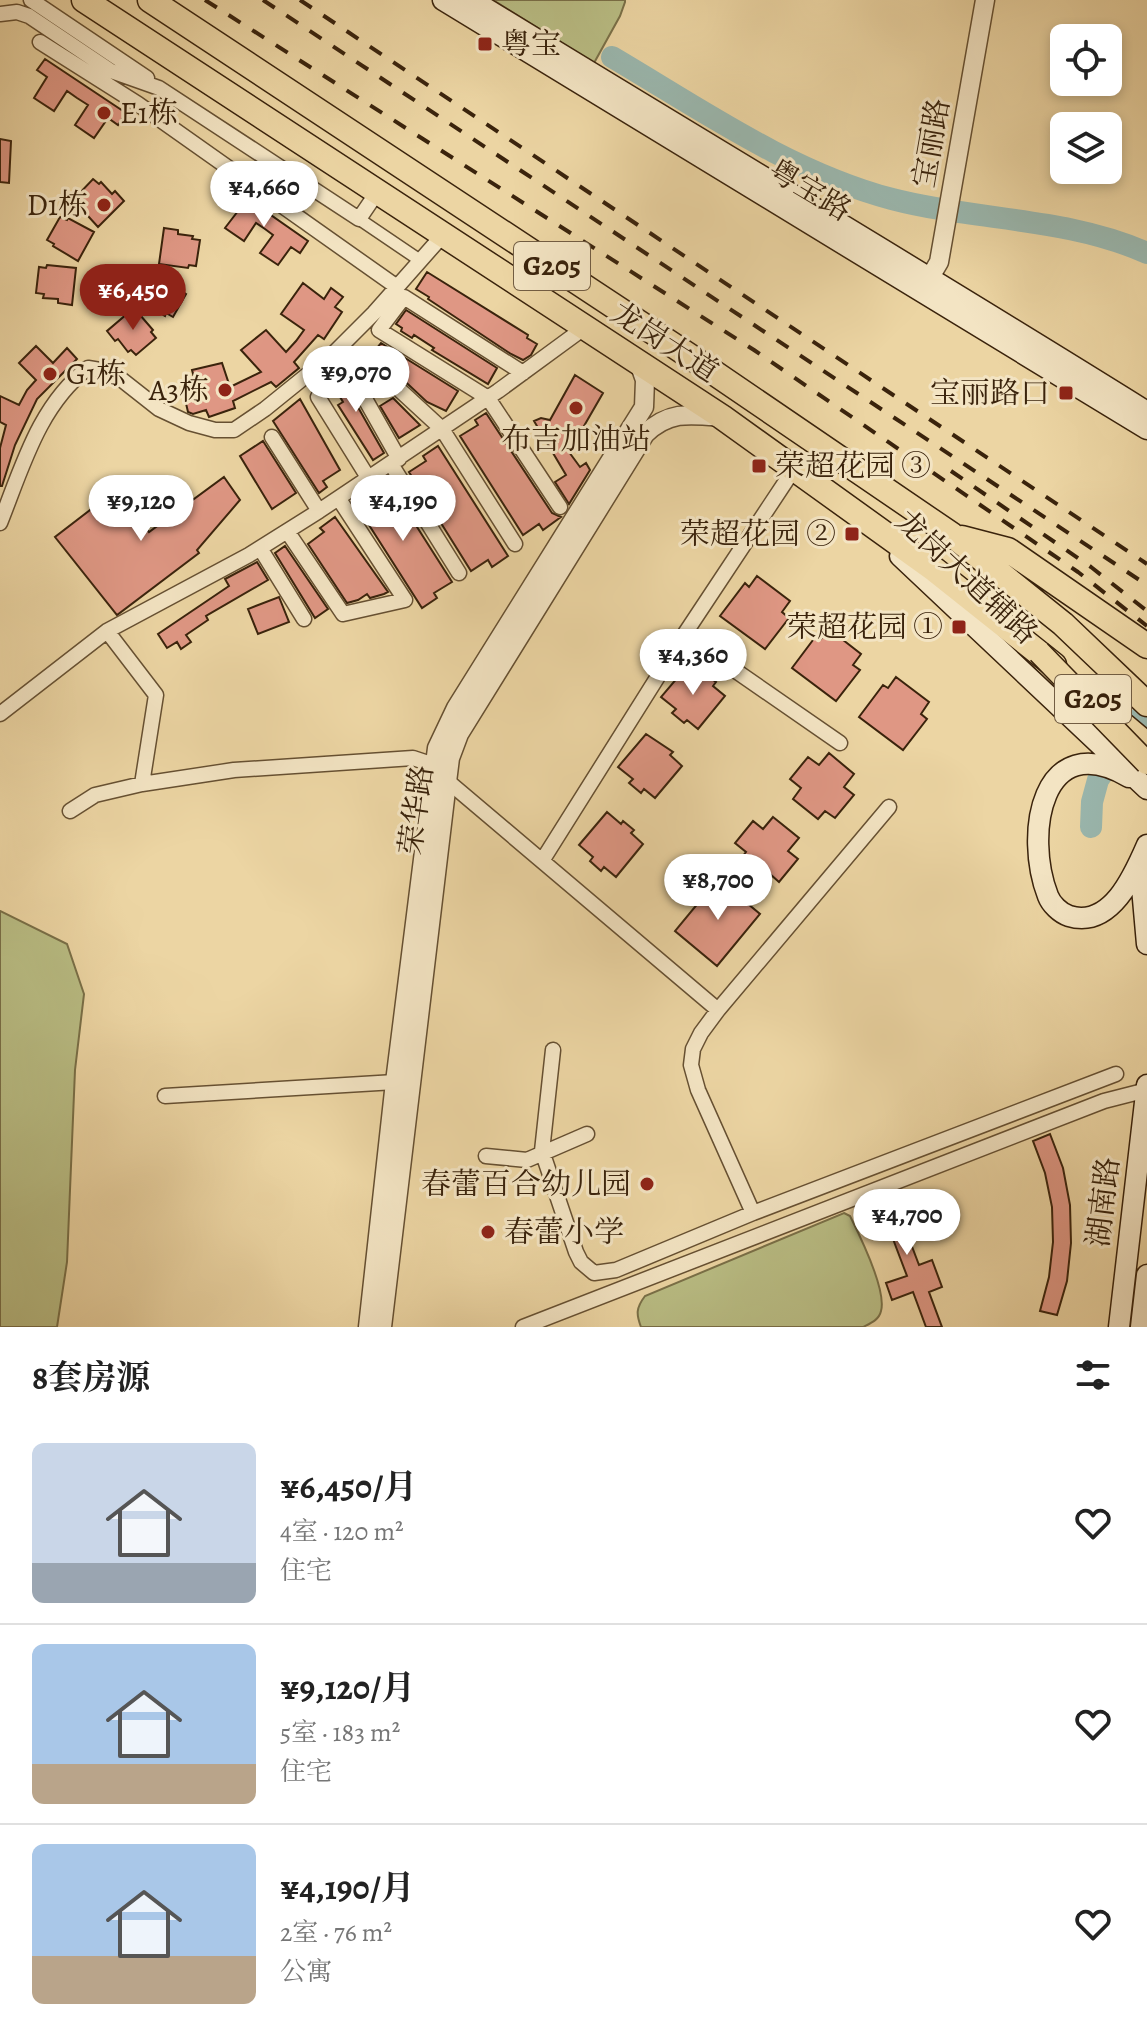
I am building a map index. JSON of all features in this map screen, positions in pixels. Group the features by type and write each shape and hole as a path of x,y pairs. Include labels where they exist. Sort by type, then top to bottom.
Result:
{"highway":[{"name":"龙岗大道","path":"84,0 722,417 935,570 1039,652 1147,745"},
{"name":"龙岗大道","path":"150,0 704,366 952,535 1063,624 1147,704"},
{"path":"952,535 1008,550 1147,646"}],"main road":[{"name":"粤宝路","path":"443,0 1147,412"},
{"name":"粤宝路","path":"472,0 814,209 1147,429"},
{"name":"龙岗大道辅路","path":"851,510 1026,673 1146,779"},
{"name":"龙岗大道辅路","path":"1039,652 1146,779"},
{"path":"1143,853 1118,898 1109,907 1090,917 1065,915 1048,898 1038,841 1039,814 1043,799 1054,781 1071,768 1097,765 1146,779"},
{"path":"1143,853 1147,944"},
{"name":"湖南路","path":"1119,1327 1147,1088"},
{"name":"湖南路","path":"1141,1327 1147,1275"}],"street":[{"path":"31,0 421,261"},
{"name":"宝丽路","path":"925,284 939,262 985,0"},
{"path":"0,14 17,12 29,16 111,71 159,88"},
{"path":"40,42 138,104 397,287"},
{"path":"359,219 378,191"},
{"path":"0,523 32,443 52,404 88,368 112,372 159,409 189,423 215,430 234,430 333,354 443,235"},
{"path":"523,373 404,297 379,330 488,398 560,507"},
{"path":"0,714 107,631 260,548 339,499 488,398 584,328"},
{"name":"荣华路","path":"382,1327 444,730 644,407 645,380 639,363"},
{"path":"459,573 395,461 364,397 367,388 380,379 390,381 442,429 515,544"},
{"path":"318,397 369,479"},
{"name":"荣华路","path":"368,1327 395,1082 440,775 459,734 645,434 654,425 673,416 722,417"},
{"path":"272,437 319,511"},
{"path":"542,861 684,635 794,469"},
{"path":"287,531 343,614 405,600 339,499"},
{"path":"260,548 304,619"},
{"path":"107,631 156,695 142,784"},
{"path":"684,635 840,743"},
{"path":"70,811 95,795 142,784 234,770 413,758 425,762 718,1010"},
{"path":"753,1213 698,1090 691,1065 693,1049 718,1010 889,807"},
{"path":"553,1050 542,1151 576,1252 581,1262 594,1273 616,1270 753,1213 1116,1074"},
{"path":"165,1096 395,1082"},
{"path":"523,1327 1117,1096 1147,1088"},
{"path":"486,1156 527,1160 587,1134"}],"green space":[{"path":"493,0 625,0 625,2 594,63"},
{"path":"0,911 67,944 84,994 75,1070 67,1262 57,1327 0,1327"},
{"path":"844,1213 850,1216 860,1236 880,1290 881,1311 872,1323 863,1327 641,1327 638,1311 645,1296"}],"building":[{"path":"45,59 126,113 118,125 108,118 94,138 75,125 88,105 67,91 54,111 34,98 47,77 37,70"},
{"path":"0,139 11,141 9,183 0,182"},
{"name":"D1栋","path":"93,179 99,184 101,182 112,194 115,191 124,201 98,227 75,198"},
{"path":"238,192 308,241 300,253 291,247 278,265 260,253 273,235 265,229 256,223 244,241 225,228 238,211 229,204"},
{"path":"60,217 94,232 78,261 47,240"},
{"path":"164,228 178,230 178,234 200,240 196,266 189,265 188,268 159,264"},
{"path":"47,265 76,268 72,305 58,303 58,299 43,298 44,294 36,293 39,267 46,268"},
{"path":"156,272 181,287 180,290 186,294 173,317 166,313 165,316 140,301"},
{"path":"427,272 528,335 527,338 537,344 531,355 523,360 511,354 428,299 416,289"},
{"path":"303,283 324,299 331,288 343,297 335,307 342,312 324,339 318,335 294,362 299,368 276,387 271,382 233,401 235,408 209,417 206,410 193,414 188,412 185,399 199,396 192,370 222,363 230,387 261,372 241,350 266,330 286,352 296,341 304,330 281,314"},
{"path":"134,308 156,338 136,355 131,350 128,352 107,331"},
{"path":"406,310 497,368 488,384 432,350 434,348 414,335 412,338 401,331 402,328 396,324"},
{"path":"381,343 458,391 446,411 427,402 396,373 370,365 367,360"},
{"path":"36,346 53,363 67,348 77,359 37,399 0,486 0,448 6,425 0,422 0,396 19,405 36,380 19,363"},
{"path":"345,370 356,388 355,402 384,453 373,460 338,405 343,402 330,380"},
{"path":"575,375 603,393 569,452 580,467 586,463 590,470 569,504 555,482 566,475 534,421 541,418 550,420"},
{"path":"393,398 420,425 399,438 380,406"},
{"path":"300,399 340,470 323,481 327,487 319,493 273,421"},
{"path":"486,413 552,513 561,517 543,530 539,524 523,535 460,436 478,425 475,420"},
{"path":"263,441 296,493 272,509 240,456"},
{"path":"438,446 508,556 492,567 488,560 471,571 409,472 426,461 423,456"},
{"path":"224,477 240,500 197,550 199,553 117,615 55,537 116,490 149,532"},
{"path":"389,483 452,582 434,593 437,598 422,608 353,500 370,489 372,493"},
{"path":"335,517 388,592 370,598 367,594 347,603 308,544 324,532 320,528"},
{"path":"285,546 328,609 315,618 275,553"},
{"path":"257,562 268,580 206,616 208,620 186,635 191,642 181,649 177,642 167,648 158,634 229,586 225,579"},
{"path":"757,576 790,601 782,612 789,618 765,649 720,616 745,583 749,587"},
{"path":"279,597 289,622 258,634 248,609"},
{"path":"829,629 861,654 853,665 860,670 836,701 792,668 816,636 821,639"},
{"path":"689,664 716,682 713,686 725,696 698,729 672,713 676,709 661,697"},
{"path":"896,677 929,702 921,714 927,719 903,750 859,717 883,685 888,688"},
{"path":"646,734 673,752 670,755 682,766 655,798 644,789 641,793 629,783 633,779 618,767"},
{"path":"829,753 854,774 844,787 854,795 835,818 825,811 818,819 793,799 801,788 790,779 808,757 819,765"},
{"path":"607,812 634,830 631,833 643,844 616,877 604,867 601,871 590,861 593,857 579,845"},
{"path":"773,817 799,838 788,851 798,859 779,882 770,874 763,883 738,862 746,852 735,843 753,821 763,829"},
{"path":"718,879 760,914 717,966 675,931"},
{"path":"1050,1134 1063,1168 1070,1205 1071,1243 1067,1281 1057,1315 1040,1311 1049,1277 1053,1242 1052,1207 1045,1173 1033,1141"},
{"path":"892,1194 895,1201 908,1196 918,1223 905,1228 919,1265 932,1260 942,1287 929,1292 942,1327 926,1327 913,1292 892,1300 886,1283 907,1276 889,1228 868,1236 862,1219 883,1212 878,1200"}],"waterway":[{"path":"612,57 748,138 854,187 924,206 1085,232 1147,253"},
{"path":"1091,827 1092,802 1098,780 1147,708"}],"railway":[{"path":"205,0 754,350 1078,572 1147,626"},
{"path":"263,0 1147,585"},
{"path":"300,0 1147,564"},
{"path":"951,471 1091,567 1147,611"}],"place":[{"name":"粤宝","path":"485,44"},
{"name":"E1栋","path":"104,113"},
{"name":"D1栋","path":"104,205"},
{"name":"G1栋","path":"50,374"},
{"name":"A3栋","path":"225,390"},
{"name":"宝丽路口","path":"1066,393"},
{"name":"布吉加油站","path":"576,408"},
{"name":"荣超花园 ③","path":"759,466"},
{"name":"荣超花园 ②","path":"852,534"},
{"name":"荣超花园 ①","path":"959,627"},
{"name":"春蕾百合幼儿园","path":"647,1184"},
{"name":"春蕾小学","path":"488,1232"}]}
